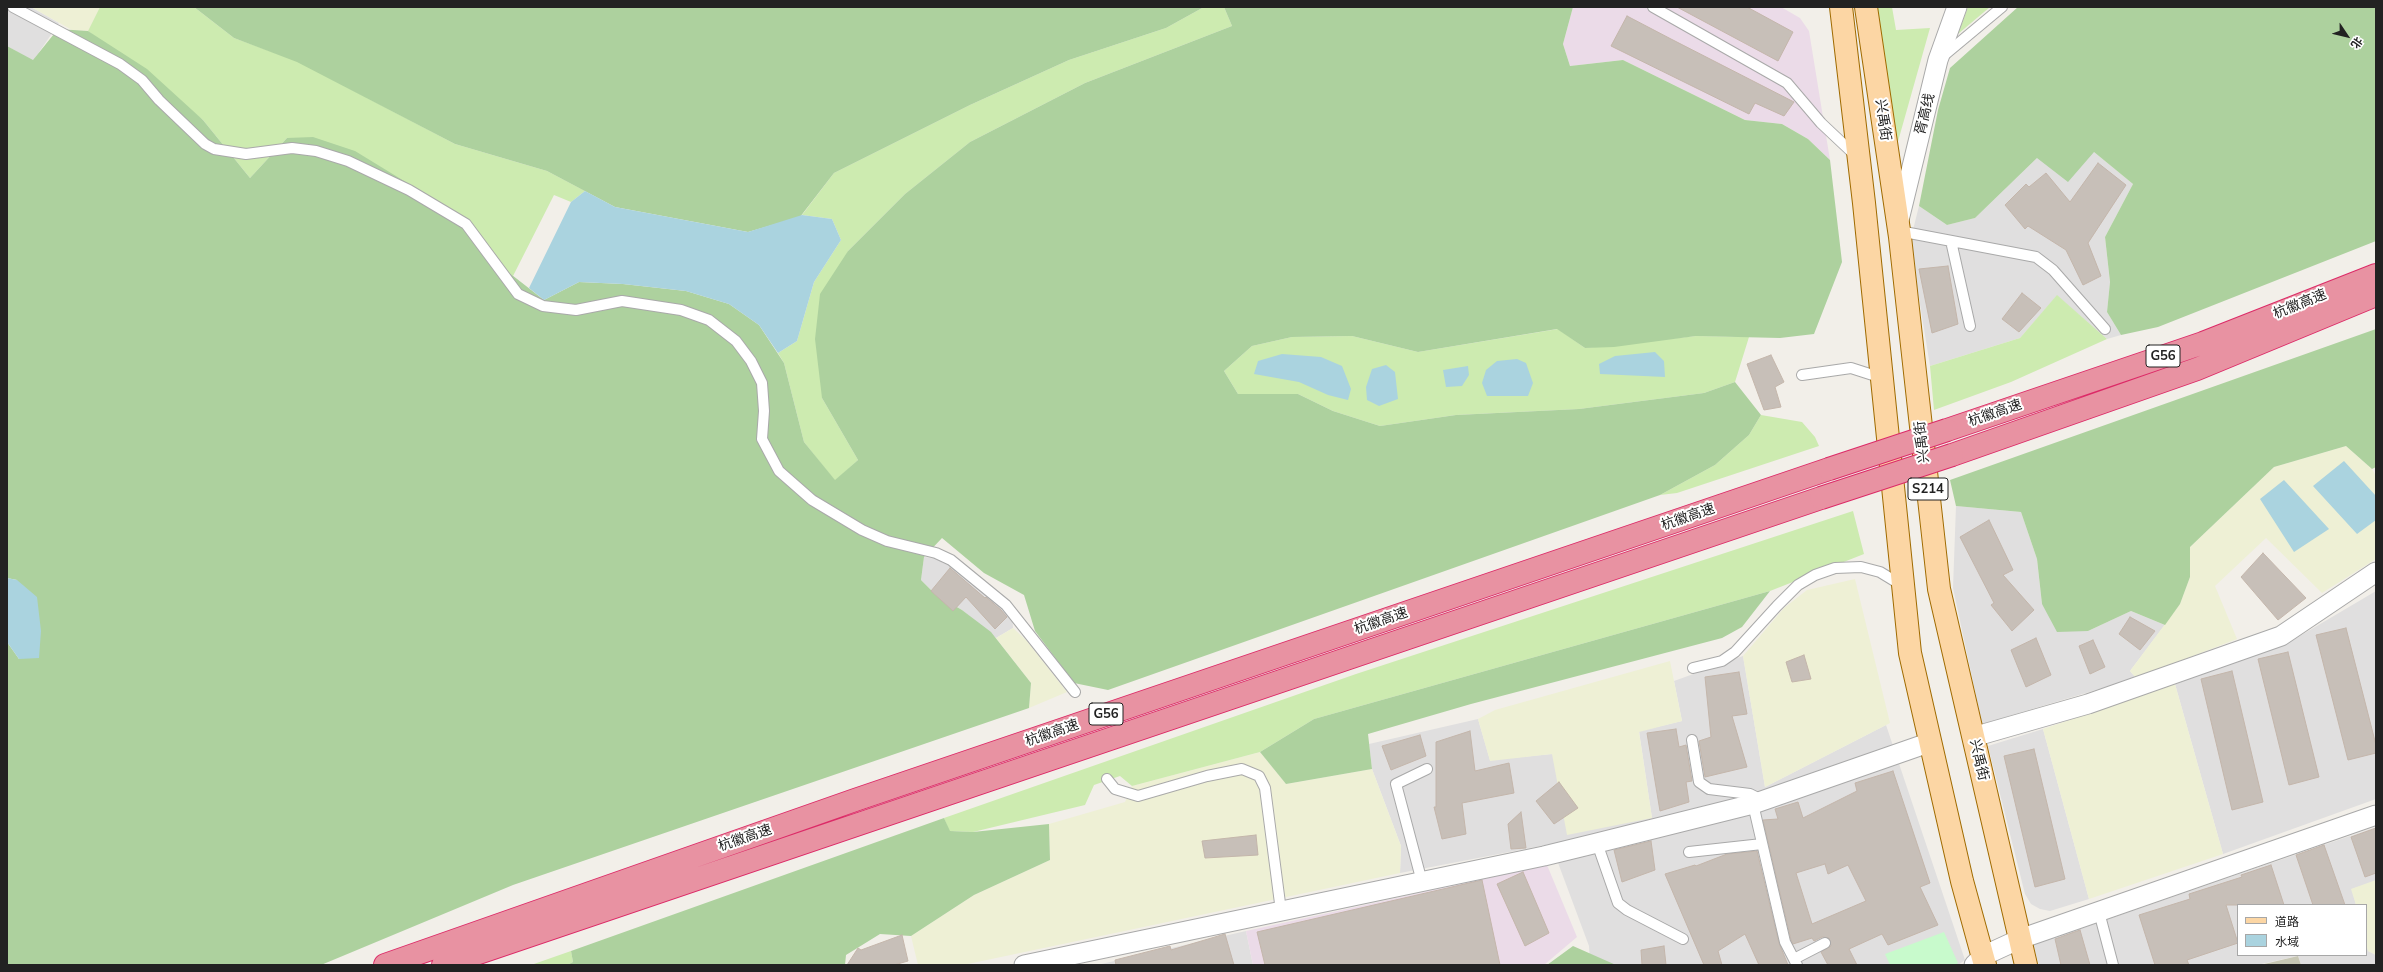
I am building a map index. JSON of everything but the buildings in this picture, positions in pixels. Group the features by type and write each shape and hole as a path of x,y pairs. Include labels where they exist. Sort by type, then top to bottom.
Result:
{"highway":[{"name":"杭徽高速","path":"385,965 855,800 2203,343 2376,275"},
{"name":"杭徽高速","path":"443,965 1821,498 1952,456 2197,369 2376,295"},
{"path":"2197,369 2267,350 2376,310"}],"main road":[{"name":"兴禹街","path":"1841,7 1859,159 1910,652 1981,962"},
{"name":"兴禹街","path":"1866,7 1898,227 1939,589 2026,965"}],"street":[{"name":"胥高线","path":"1898,227 1938,60 1957,7"},
{"path":"1973,737 2088,704 2281,636 2376,572"},
{"path":"1024,965 1422,882 1597,843 1758,803 1931,742"},
{"path":"1981,962 2020,939 2376,815"}],"lane":[{"path":"13,7 120,64 142,80 159,100 205,144 214,149 246,154 292,148 316,151 348,161 409,190 466,224 518,294 543,306 576,310 622,301 682,310 709,320 736,341 751,361 762,383 762,439 779,471 812,500 862,530 887,541 936,553 951,560 1006,605 1075,692"},
{"path":"1653,7 1787,83 1843,145 1859,159"},
{"path":"1938,60 2002,7"},
{"path":"1898,227 1951,241 2036,257 2053,270 2105,329"},
{"path":"1951,241 1970,326"},
{"path":"1802,375 1852,368 1882,378"},
{"path":"1693,668 1722,661 1735,652 1782,600 1798,585 1815,575 1835,568 1861,567 1880,572 1903,586"},
{"path":"1692,740 1699,782 1709,789 1750,794 1758,803 1762,844 1785,942 1795,962 1825,943"},
{"path":"1107,779 1115,789 1138,796 1207,776 1242,769 1258,776 1265,788 1281,911"},
{"path":"1422,882 1396,784 1427,769"},
{"path":"1597,843 1618,903 1628,910 1683,939"},
{"path":"1689,852 1762,844"},
{"path":"2099,912 2113,965"}],"shaded area":[{"path":"7,7 31,7 59,23 33,61 7,46"},
{"path":"31,7 100,7 88,31 72,30"},
{"path":"1573,7 1781,7 1800,18 1809,31 1830,160 1808,139 1782,124 1745,120 1623,60 1570,66 1563,44"},
{"path":"2094,152 2133,184 2105,237 2110,282 2107,312 2121,335 2107,339 2057,296 2020,338 1930,366 1910,242 1919,206 1947,225 1975,218 2037,158"},
{"path":"2346,446 2372,469 2376,476 2376,559 2322,593 2266,538 2215,586 2237,639 2136,678 2130,671 2180,604 2190,577 2190,547 2274,467"},
{"path":"1956,506 2021,512 2037,559 2042,604 2088,631 2131,611 2165,625 2130,671 2136,678 1982,724 1953,588"},
{"path":"924,557 951,560 1012,610 1013,628 996,638 962,610 936,595 921,580"},
{"path":"1855,579 1890,723 1765,787 1743,656 1784,608 1807,590"},
{"path":"2376,591 2376,799 2223,854 2175,684 2288,643"},
{"path":"1013,628 1026,640 1067,692 1029,708 1031,683 996,638"},
{"path":"1743,656 1765,787 1886,725 1965,960 1958,965 1590,965 1589,946 1551,844 1400,873 1401,846 1372,769 1369,744 1478,719 1490,760 1552,754 1652,818 1639,731 1682,721 1674,681"},
{"path":"1670,661 1682,721 1639,732 1652,818 1567,835 1552,754 1490,761 1478,719 1495,710"},
{"path":"2175,684 2223,854 2089,899 2043,729"},
{"path":"2043,729 2089,899 2050,911 2040,909 2031,904 2025,894 1988,746"},
{"path":"1260,752 1286,784 1372,769 1401,846 1400,873 963,965 918,965 911,936 974,895 1050,860 1049,824 1125,802 1132,786"},
{"path":"2376,827 2376,881 2352,889 2356,904 2237,904 2237,956 2298,956 2257,965 2039,965 2033,945"},
{"path":"1547,865 1577,937 1544,965 1253,965 1246,931"},
{"path":"2376,880 2376,955 2368,951 2367,947 2367,904 2356,904 2351,889"},
{"path":"1246,931 1253,965 1097,965"},
{"path":"2367,947 2368,951 2376,955 2376,965 2301,965 2298,956 2367,956"},
{"path":"2298,956 2301,965 2260,965"}],"green space":[{"path":"100,7 194,7 234,38 297,61 455,144 547,171 585,191 571,202 554,195 513,276 485,254 287,138 250,178 203,120 88,31"},
{"path":"194,7 1204,7 1166,28 1069,60 970,105 834,173 800,217 748,232 615,207 547,171 455,144 297,62 234,38"},
{"path":"1204,7 1224,7 1232,26 1085,83 970,142 905,194 848,251 822,398 858,460 835,481 804,442 784,363 778,353 797,341 814,282 841,240 832,219 802,215 834,173 970,105 1069,60 1166,28"},
{"path":"1224,7 1573,7 1563,44 1570,66 1623,60 1745,120 1782,124 1808,139 1830,160 1842,262 1814,334 1780,338 1696,336 1614,347 1585,348 1557,329 1418,352 1352,336 1292,337 1252,346 1224,371 1238,394 1298,394 1333,411 1380,426 1456,415 1579,409 1704,393 1735,382 1761,415 1749,435 1715,465 1660,495 1108,690 1074,683 1035,631 1024,595 984,573 942,538 924,557 921,580 936,595 962,610 991,632 1031,683 1029,708 513,885 321,965 7,965 7,642 19,659 17,580 7,578 7,46 33,60 58,29 88,31 147,69 203,120 250,178 287,138 313,137 355,151 409,184 445,209 485,254 544,300 579,282 623,284 686,291 729,304 759,325 784,363 804,442 835,480 858,460 822,398 815,339 820,294 848,251 905,194 970,142 1085,83 1232,26"},
{"path":"1875,7 1892,7 1896,30 1930,28 1897,145"},
{"path":"1968,7 1990,7 1958,34"},
{"path":"2018,7 2376,7 2376,241 2158,327 2121,335 2107,312 2110,282 2105,237 2133,184 2094,152 2068,182 2037,158 1975,218 1947,225 1919,206 1938,110 1950,68"},
{"path":"2057,295 2107,339 2011,382 1934,410 1930,366 2020,338"},
{"path":"1558,329 1585,348 1696,336 1749,337 1735,382 1704,393 1579,409 1456,415 1380,426 1333,411 1298,394 1238,394 1224,371 1252,346 1292,337 1352,336 1418,352"},
{"path":"2376,329 2376,467 2372,469 2346,446 2274,467 2190,547 2190,577 2180,604 2165,625 2131,611 2088,631 2057,632 2042,604 2037,559 2021,512 1956,506 1950,480"},
{"path":"1761,415 1802,422 1815,437 1819,446 1677,493 1660,495 1715,465 1749,435"},
{"path":"1853,511 1864,554 1770,591 1314,719 1260,752 1132,786 1120,776 1094,785 1085,805 973,832 949,831 944,818 1356,674"},
{"path":"1770,591 1742,627 1722,638 1471,704 1368,734 1372,769 1286,784 1260,752 1314,719"},
{"path":"944,818 950,831 973,832 1049,824 1050,860 974,895 911,936 880,934 846,955 845,965 567,965 573,962 571,951"},
{"path":"1944,932 1958,963 1955,965 1890,965 1885,954"},
{"path":"1573,946 1616,965 1547,965"},
{"path":"571,951 573,962 567,965 531,965"}],"water":[{"path":"585,191 615,207 748,232 802,215 832,219 841,240 814,282 797,341 778,353 759,325 729,304 686,291 623,284 579,282 544,300 529,288 571,202"},
{"path":"1655,352 1664,361 1665,377 1600,374 1599,364 1615,356"},
{"path":"1282,354 1321,357 1342,366 1351,389 1348,400 1328,395 1299,382 1254,374 1258,361"},
{"path":"1517,359 1526,363 1533,383 1528,396 1487,396 1482,383 1486,370 1497,361"},
{"path":"1386,365 1395,372 1398,399 1379,406 1367,400 1366,387 1372,369"},
{"path":"1468,366 1469,375 1462,386 1446,387 1443,370"},
{"path":"2344,461 2376,496 2376,520 2357,534 2313,486"},
{"path":"2284,480 2329,529 2294,552 2260,499"},
{"path":"7,578 17,580 37,597 41,631 39,658 19,659 7,642"}]}
